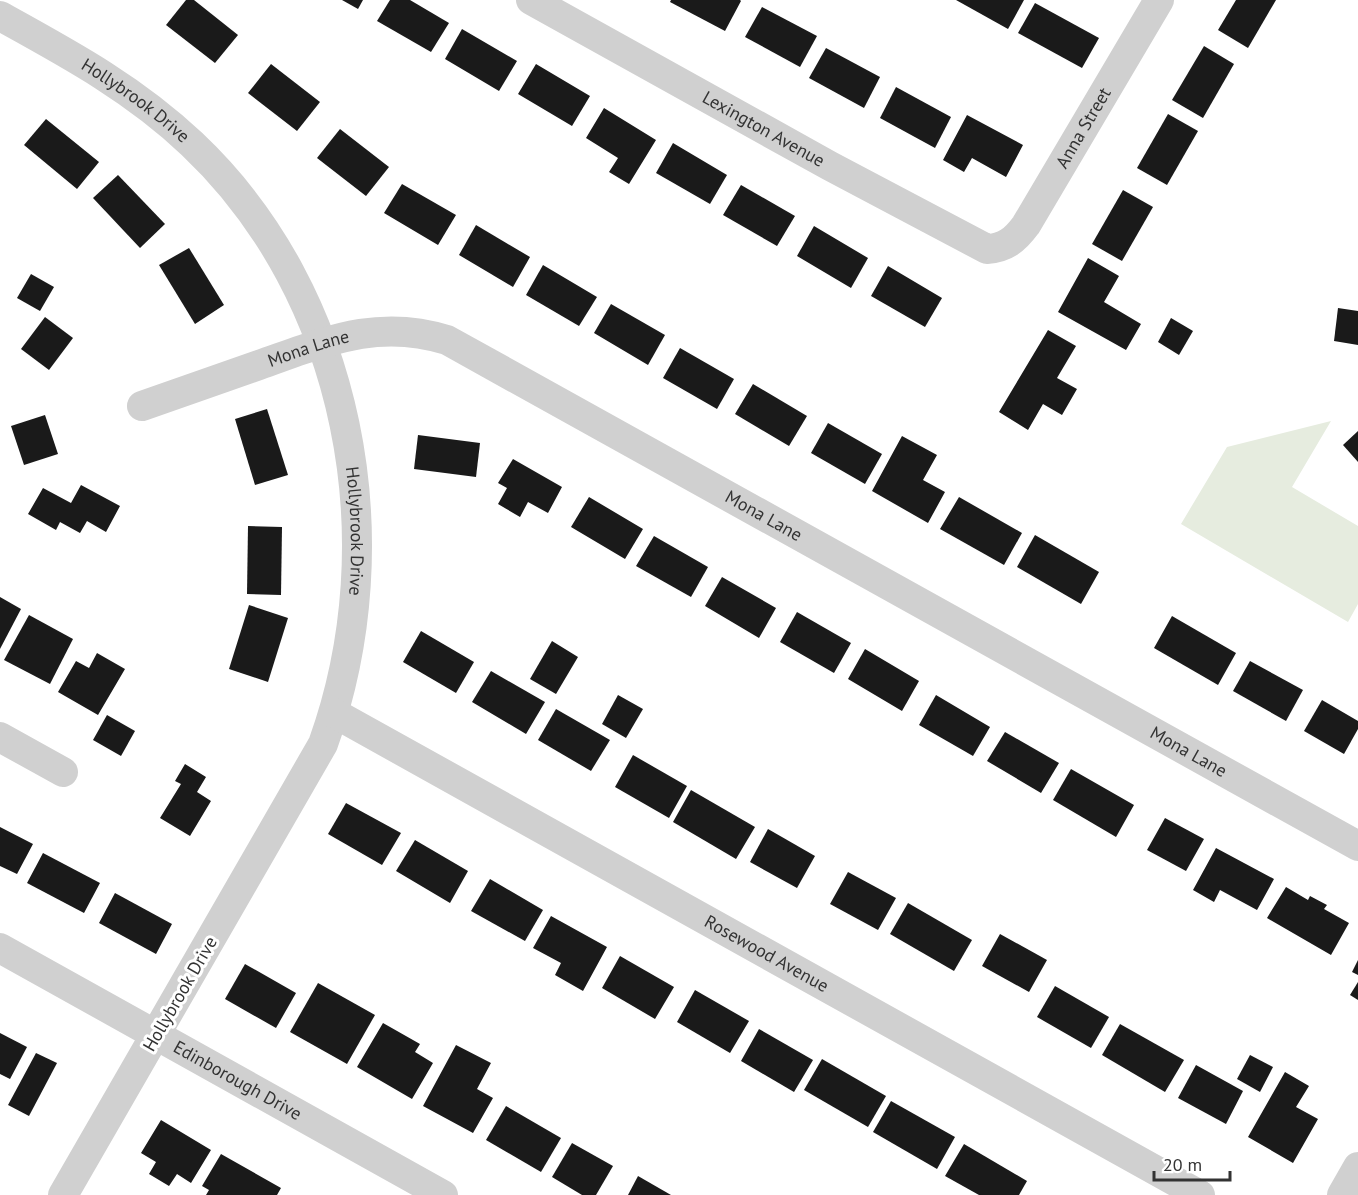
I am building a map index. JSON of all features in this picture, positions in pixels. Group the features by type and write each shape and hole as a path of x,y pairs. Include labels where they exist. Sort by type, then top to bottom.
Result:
{"street":[{"name":"Lexington Avenue","path":"531,0 979,246 987,249 1000,249"},
{"name":"Anna Street","path":"1000,249 1019,235 1026,225 1158,0"},
{"name":"Hollybrook Drive","path":"0,16 88,64 149,106 192,144 237,193 265,232 303,297 322,343 345,421 354,487 358,544 351,634 345,672 323,744 63,1195"},
{"name":"Mona Lane","path":"142,406 346,336 391,330 429,334 447,340 1358,846"},
{"name":"Rosewood Avenue","path":"334,713 1200,1195"},
{"path":"0,737 63,772"},
{"name":"Edinborough Drive","path":"0,948 443,1195"},
{"path":"1342,1195 1358,1167"}],"shaded area":[{"path":"1331,421 1292,487 1358,526 1358,604 1348,622 1181,524 1227,447"}],"building":[{"path":"186,0 194,0 238,35 215,63 166,25"},
{"path":"342,0 363,0 358,9"},
{"path":"390,0 410,0 449,23 431,52 377,21"},
{"path":"671,0 741,1 725,31 670,2"},
{"path":"956,0 1024,0 1008,29"},
{"path":"1236,0 1276,0 1248,48 1218,30"},
{"path":"1035,3 1099,38 1082,68 1018,33"},
{"path":"762,7 817,36 800,67 745,37"},
{"path":"462,29 517,61 499,91 445,59"},
{"path":"1204,46 1234,64 1203,118 1172,100"},
{"path":"826,48 880,77 864,108 809,78"},
{"path":"271,64 320,102 297,131 248,93"},
{"path":"536,64 590,96 572,126 518,94"},
{"path":"896,87 951,117 935,148 880,118"},
{"path":"604,108 656,140 629,184 609,172 618,158 586,138"},
{"path":"1168,114 1198,131 1167,185 1137,168"},
{"path":"967,115 1023,145 1006,177 972,158 964,172 943,160"},
{"path":"46,119 99,162 77,189 24,145"},
{"path":"340,129 389,167 366,196 317,158"},
{"path":"673,143 727,175 710,204 656,173"},
{"path":"118,175 165,224 140,248 93,198"},
{"path":"402,184 456,215 438,245 384,213"},
{"path":"741,185 795,216 777,246 723,215"},
{"path":"1123,190 1153,207 1122,261 1092,244"},
{"path":"476,225 530,257 513,287 459,255"},
{"path":"814,226 868,258 851,288 797,256"},
{"path":"189,248 224,305 195,324 159,265"},
{"path":"1088,258 1119,276 1104,302 1141,324 1126,350 1058,312"},
{"path":"543,265 597,297 579,326 526,295"},
{"path":"888,266 942,298 925,327 871,296"},
{"path":"31,274 54,287 40,311 17,298"},
{"path":"611,304 665,335 648,365 594,333"},
{"path":"1338,308 1358,311 1358,345 1334,341"},
{"path":"45,317 73,338 49,370 21,349"},
{"path":"1171,318 1193,331 1179,355 1158,342"},
{"path":"1048,330 1076,346 1057,378 1077,389 1062,415 1043,404 1028,430 999,412"},
{"path":"680,348 734,379 717,409 663,378"},
{"path":"753,384 807,416 789,446 735,414"},
{"path":"267,409 288,475 255,485 235,419"},
{"path":"45,415 58,454 24,465 11,426"},
{"path":"828,423 882,454 865,484 811,453"},
{"path":"1358,431 1358,462 1343,445"},
{"path":"418,435 480,443 476,477 414,469"},
{"path":"902,436 937,455 923,480 945,492 928,523 872,491"},
{"path":"513,459 562,487 548,513 528,502 520,517 498,504 507,488 498,483"},
{"path":"81,485 120,506 106,532 87,521 80,533 60,522 56,530 28,514 43,488 71,503"},
{"path":"589,497 643,529 625,559 571,527"},
{"path":"959,497 1022,533 1004,565 940,529"},
{"path":"248,526 282,527 281,595 247,594"},
{"path":"1035,535 1099,572 1081,604 1017,567"},
{"path":"654,536 708,567 691,597 636,566"},
{"path":"722,577 776,608 759,638 705,606"},
{"path":"0,597 21,609 0,649"},
{"path":"249,605 288,618 268,682 229,669"},
{"path":"797,612 851,643 834,673 780,642"},
{"path":"29,615 73,639 50,684 4,660"},
{"path":"1172,616 1236,653 1218,685 1154,648"},
{"path":"421,631 474,662 456,693 403,662"},
{"path":"552,641 578,657 556,694 530,679"},
{"path":"865,649 919,681 902,711 848,679"},
{"path":"97,653 125,669 98,715 58,692 76,661 89,668"},
{"path":"1250,661 1303,690 1286,721 1233,691"},
{"path":"491,671 545,702 526,734 472,702"},
{"path":"618,695 643,709 626,738 602,724"},
{"path":"936,695 990,727 973,756 919,725"},
{"path":"1322,700 1358,721 1358,729 1344,754 1304,731"},
{"path":"556,709 610,740 591,771 538,740"},
{"path":"107,715 135,731 121,756 93,740"},
{"path":"1005,732 1059,763 1041,793 987,761"},
{"path":"633,755 687,786 669,818 615,787"},
{"path":"185,764 206,777 197,792 211,801 190,836 160,818 181,784 175,781"},
{"path":"1071,769 1134,805 1116,837 1053,800"},
{"path":"691,790 755,827 736,859 673,822"},
{"path":"346,803 401,833 382,865 328,834"},
{"path":"1165,818 1204,839 1186,871 1147,850"},
{"path":"0,827 33,844 17,874 0,866"},
{"path":"768,829 815,856 797,888 750,862"},
{"path":"415,840 468,871 450,903 396,871"},
{"path":"1216,848 1274,879 1257,910 1220,890 1214,902 1193,890"},
{"path":"43,853 100,883 84,913 27,883"},
{"path":"848,872 896,898 878,930 830,904"},
{"path":"490,879 543,910 525,941 471,911"},
{"path":"1286,887 1308,900 1310,896 1327,905 1324,909 1349,923 1331,955 1267,918"},
{"path":"115,893 172,924 156,954 99,923"},
{"path":"908,903 972,940 954,971 890,934"},
{"path":"551,916 607,947 583,991 555,975 561,963 533,948"},
{"path":"1000,934 1047,960 1029,992 982,966"},
{"path":"620,956 674,987 655,1019 602,988"},
{"path":"1358,960 1358,975 1352,972"},
{"path":"245,964 296,993 276,1028 225,999"},
{"path":"1358,982 1358,1000 1350,995"},
{"path":"318,983 375,1015 347,1064 290,1032"},
{"path":"1055,986 1109,1017 1091,1048 1037,1017"},
{"path":"695,990 749,1021 730,1053 677,1022"},
{"path":"383,1023 420,1044 415,1052 433,1063 412,1099 357,1067"},
{"path":"1120,1024 1184,1060 1165,1092 1102,1055"},
{"path":"759,1029 813,1060 794,1092 741,1061"},
{"path":"0,1033 27,1047 10,1079 0,1074"},
{"path":"456,1045 491,1063 477,1089 493,1098 473,1133 423,1106"},
{"path":"36,1053 57,1063 29,1116 8,1105"},
{"path":"1250,1055 1273,1067 1260,1092 1237,1079"},
{"path":"822,1059 886,1096 868,1127 804,1090"},
{"path":"1196,1065 1243,1091 1226,1124 1178,1098"},
{"path":"1285,1072 1309,1086 1296,1107 1318,1119 1293,1163 1248,1137"},
{"path":"891,1101 955,1137 937,1169 873,1132"},
{"path":"506,1106 561,1138 541,1172 486,1140"},
{"path":"161,1120 211,1150 191,1183 177,1174 169,1186 149,1174 156,1162 141,1153"},
{"path":"572,1143 613,1166 596,1195 582,1195 552,1177"},
{"path":"964,1144 1027,1181 1019,1195 979,1195 945,1176"},
{"path":"221,1154 281,1188 277,1195 206,1195 209,1190 202,1186"},
{"path":"638,1176 671,1195 628,1195"}]}
